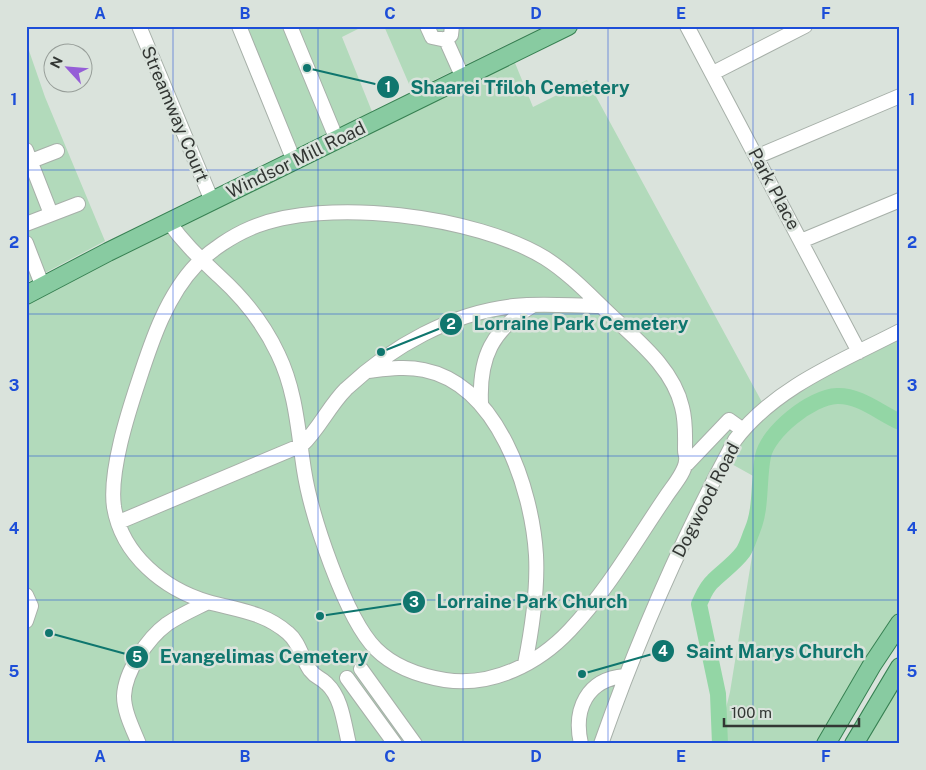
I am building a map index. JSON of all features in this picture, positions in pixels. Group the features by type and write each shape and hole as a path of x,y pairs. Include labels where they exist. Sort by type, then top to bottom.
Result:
{"main road":[{"name":"Windsor Mill Road","path":"26,296 169,222 568,26"},
{"path":"826,744 872,665 900,623"},
{"path":"854,744 900,667"}],"street":[{"name":"Streamway Court","path":"138,26 212,201"},
{"path":"239,26 294,161"},
{"path":"290,26 337,140"},
{"path":"427,26 432,37 446,40"},
{"path":"446,40 451,35 452,26"},
{"name":"Park Place","path":"687,26 802,240 859,352"},
{"path":"713,73 805,26"},
{"path":"446,40 463,78"},
{"path":"756,157 900,96"},
{"path":"51,214 28,158 57,151"},
{"path":"802,240 900,200"},
{"path":"26,224 78,204"},
{"path":"349,744 337,700 331,689 310,669 292,636 246,610 208,602 163,581 134,553 119,522 114,505 115,475 128,412 156,333 169,304 200,260 250,228 286,218 338,213 406,216 470,228 516,243 547,259 562,270 662,367 676,389 684,415 687,464"},
{"path":"169,222 200,260 220,276 241,299 270,338 287,374 302,445 304,471 310,498 320,534 335,574 357,622 370,644 382,655 416,673 456,681 494,679 525,664 569,631 591,604 642,533 687,464 729,420 743,430"},
{"path":"26,243 43,287"},
{"path":"119,522 302,445 310,437 329,408 367,372 412,339 442,326 491,310 534,305 601,306"},
{"path":"481,403 481,371 491,344 508,323 534,305"},
{"name":"Dogwood Road","path":"601,744 625,676 669,574 725,460 743,430 780,396 900,331"},
{"path":"367,372 395,368 426,370 458,384 481,403 516,469 525,492 534,534 534,604 525,664"},
{"path":"26,595 31,606 26,621"},
{"path":"139,744 126,709 124,696 128,678 135,664 155,636 167,625 208,602"},
{"path":"331,689 382,655"},
{"path":"361,669 415,744"},
{"path":"581,744 579,719 582,704 588,694 604,680 625,676"},
{"path":"347,678 395,744"}],"green space":[{"path":"242,26 364,26 342,37 373,114 299,150 293,149"},
{"path":"384,26 545,26 412,91"},
{"path":"26,42 42,92 105,241 26,283"},
{"path":"513,58 533,107 587,80 763,404 747,419 597,744 26,744 26,301"},
{"path":"900,336 900,610 878,642 818,744 717,744 730,692 764,482 728,462 751,426 789,396"},
{"path":"900,678 900,744 861,744"}],"waterway":[{"path":"720,744 718,694 699,604 708,586 736,560 747,545 759,504 763,456 767,447 773,437 792,417 815,402 837,396 845,396 861,401 900,422"}],"place":[{"name":"Shaarei Tfiloh Cemetery","path":"307,68"},
{"name":"Lorraine Park Cemetery","path":"381,352"},
{"name":"Lorraine Park Church","path":"320,616"},
{"name":"Evangelimas Cemetery","path":"49,633"},
{"name":"Saint Marys Church","path":"582,674"}]}
